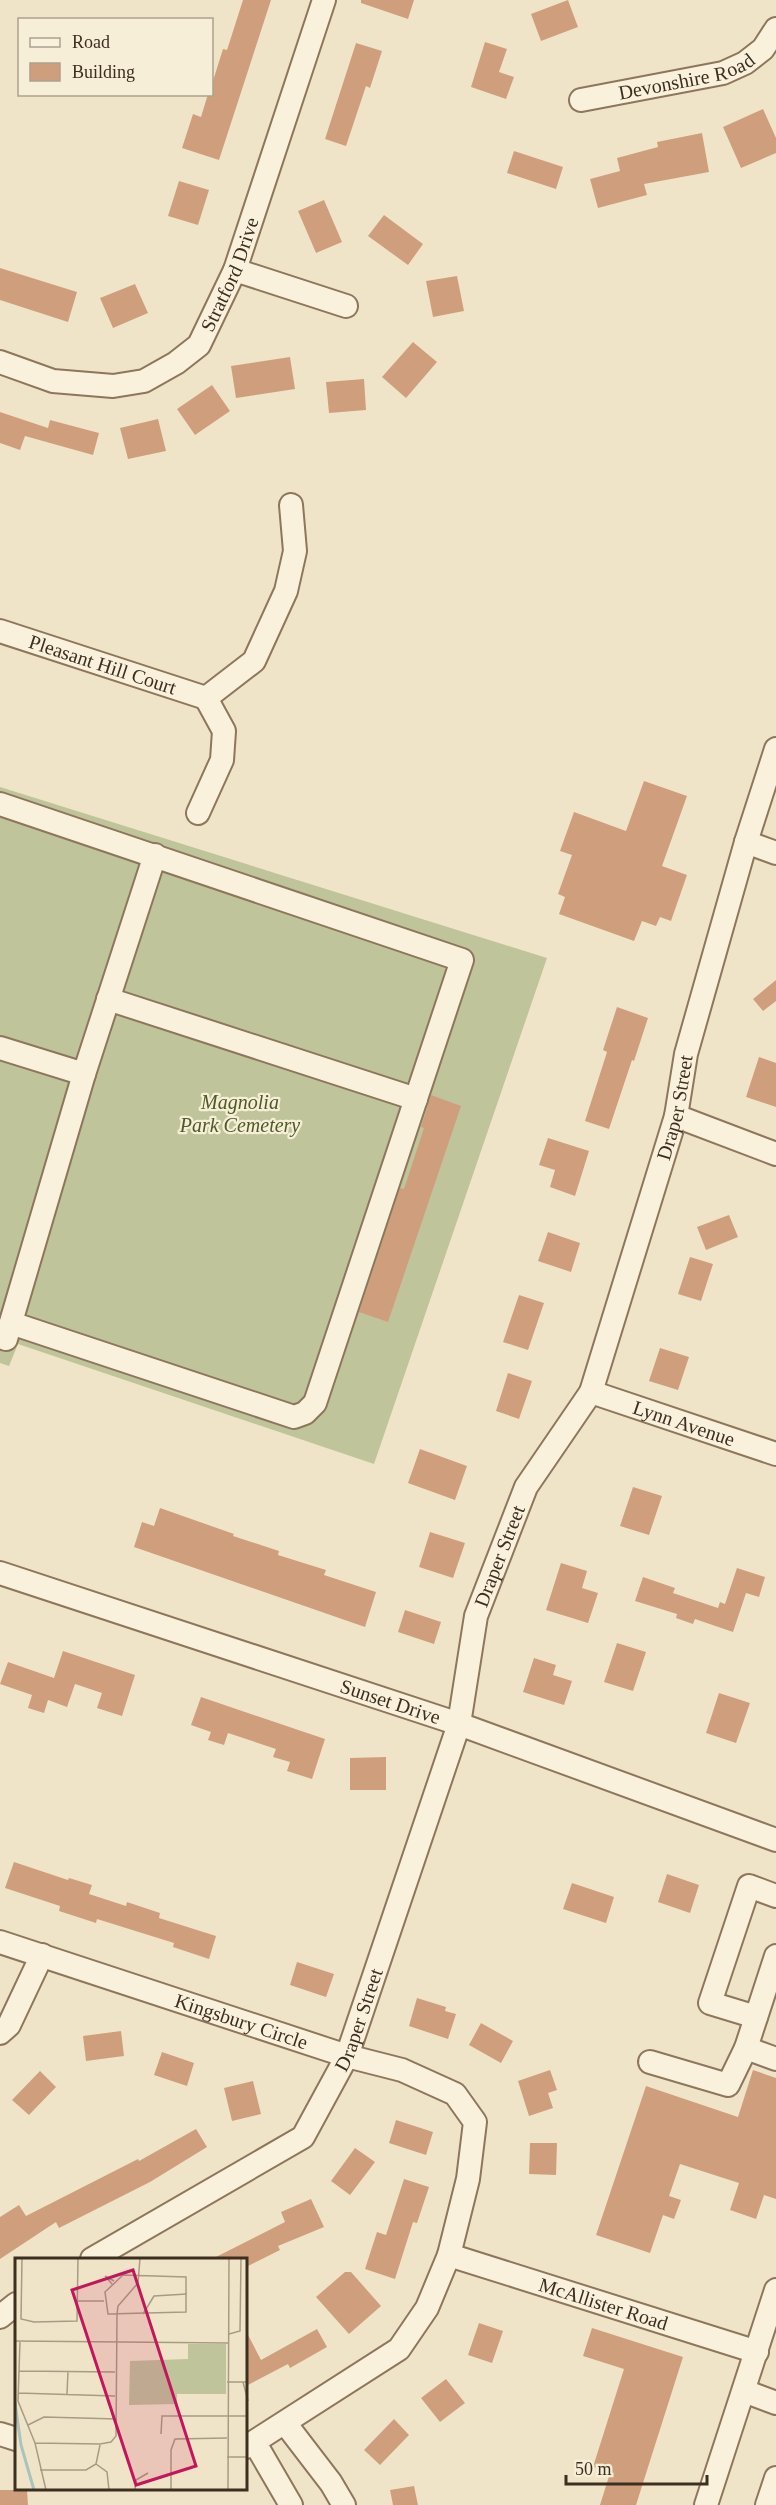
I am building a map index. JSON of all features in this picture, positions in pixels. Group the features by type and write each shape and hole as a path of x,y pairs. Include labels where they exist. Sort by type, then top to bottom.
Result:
{"street":[{"name":"Stratford Drive","path":"0,362 53,381 113,386 144,381 176,363 199,345 235,270 324,0"},
{"name":"Devonshire Road","path":"581,100 613,92 723,73 745,63 763,49 776,29"},
{"path":"235,270 346,306"},
{"path":"198,813 222,760 223,750 224,730 206,698 254,661 286,591 295,551 291,506"},
{"name":"Pleasant Hill Court","path":"0,631 206,698"},
{"name":"Draper Street","path":"94,2258 303,2137 347,2056 459,1724 476,1616 526,1487 591,1392 676,1116 686,1054 746,842 776,749"},
{"path":"0,804 155,855 462,960 315,1403 305,1413 294,1417 6,1330 84,1074 155,855"},
{"path":"746,842 776,854"},
{"path":"108,999 416,1099"},
{"path":"0,1048 84,1074"},
{"path":"676,1116 776,1154"},
{"name":"Lynn Avenue","path":"591,1392 776,1454"},
{"name":"Sunset Drive","path":"0,1573 459,1724 776,1840"},
{"path":"756,2017 710,2003 749,1886 776,1896"},
{"name":"Kingsbury Circle","path":"0,1942 347,2056 402,2070 454,2094 475,2122 468,2179 449,2255 427,2308 399,2349 251,2445"},
{"path":"0,2033 9,2025 42,1955"},
{"path":"650,2062 728,2085 746,2048 776,1956"},
{"path":"746,2048 776,2059"},
{"name":"McAllister Road","path":"449,2255 757,2352"},
{"path":"706,2505 776,2290"},
{"path":"0,2317 15,2305"},
{"path":"744,2391 776,2403"},
{"path":"285,2422 331,2483 344,2505"},
{"path":"0,2434 15,2439"},
{"path":"251,2445 291,2505"},
{"path":"767,2505 776,2478"}],"green space":[{"name":"Magnolia Park Cemetery","path":"0,787 547,958 374,1464 18,1344 9,1366 0,1363"}],"building":[{"path":"243,0 271,0 219,160 182,148 193,114 201,117 207,96 213,96 213,81 223,49 227,50"},
{"path":"361,0 414,0 408,19 361,3"},
{"path":"568,0 578,27 541,41 531,14"},
{"path":"485,42 507,49 499,72 514,77 506,99 471,87"},
{"path":"356,43 382,51 370,88 366,86 346,146 325,139"},
{"path":"763,109 776,138 776,153 741,168 723,127"},
{"path":"702,133 709,172 644,184 647,195 598,208 590,179 620,171 617,158 658,147 657,142"},
{"path":"514,151 563,167 556,189 507,173"},
{"path":"179,181 209,190 198,225 168,216"},
{"path":"324,200 342,242 316,253 298,211"},
{"path":"384,215 423,244 408,265 368,236"},
{"path":"0,268 77,292 68,322 0,300"},
{"path":"457,276 464,311 433,317 426,281"},
{"path":"135,284 148,313 113,328 100,298"},
{"path":"413,342 437,362 406,398 382,377"},
{"path":"290,357 295,389 236,398 231,366"},
{"path":"364,379 366,410 329,413 326,382"},
{"path":"212,385 230,411 195,435 177,409"},
{"path":"0,412 48,428 50,420 99,433 93,455 25,436 20,450 0,443"},
{"path":"158,419 166,451 128,459 120,428"},
{"path":"644,781 687,796 662,866 687,875 671,921 660,917 656,926 642,921 634,941 559,914 565,897 558,894 572,855 560,851 574,812 626,831"},
{"path":"776,980 776,1001 763,1011 753,999"},
{"path":"617,1007 648,1018 609,1129 585,1121 607,1052 603,1050"},
{"path":"759,1057 776,1063 776,1107 746,1097"},
{"path":"431,1095 461,1106 388,1322 359,1312 400,1188 404,1189 424,1128 421,1127"},
{"path":"548,1138 589,1151 575,1196 550,1187 555,1170 539,1165"},
{"path":"729,1215 738,1237 706,1250 697,1227"},
{"path":"548,1232 580,1243 571,1272 538,1261"},
{"path":"690,1257 713,1264 701,1301 678,1294"},
{"path":"519,1295 544,1303 528,1350 503,1342"},
{"path":"660,1348 689,1357 678,1390 649,1381"},
{"path":"508,1373 532,1381 519,1419 496,1411"},
{"path":"420,1449 467,1466 455,1500 408,1483"},
{"path":"633,1487 662,1496 649,1535 620,1526"},
{"path":"160,1508 279,1551 278,1555 326,1570 324,1575 376,1592 365,1627 134,1547 142,1522 154,1526"},
{"path":"430,1532 465,1543 453,1578 419,1567"},
{"path":"561,1563 587,1571 582,1588 598,1593 588,1623 546,1610"},
{"path":"737,1568 765,1577 759,1597 746,1593 733,1632 695,1619 693,1624 676,1618 677,1614 635,1601 643,1577 675,1588 673,1593 718,1608 720,1602 725,1604"},
{"path":"405,1610 441,1622 434,1644 398,1632"},
{"path":"617,1643 646,1652 633,1691 604,1682"},
{"path":"63,1651 135,1675 122,1716 97,1708 102,1693 75,1684 67,1707 48,1700 44,1713 28,1708 32,1695 0,1684 8,1662 54,1678"},
{"path":"534,1658 556,1665 553,1675 572,1681 564,1705 523,1692"},
{"path":"719,1693 750,1703 736,1743 706,1733"},
{"path":"201,1697 325,1739 312,1779 287,1771 290,1762 273,1757 276,1749 228,1733 224,1745 208,1740 211,1732 191,1725"},
{"path":"386,1757 386,1790 350,1790 350,1758"},
{"path":"14,1862 68,1880 69,1878 92,1885 89,1894 126,1906 127,1902 160,1913 159,1918 216,1936 209,1959 173,1947 174,1943 97,1919 96,1923 59,1911 60,1906 5,1888"},
{"path":"667,1874 699,1885 690,1913 658,1902"},
{"path":"572,1883 614,1897 606,1923 563,1909"},
{"path":"297,1962 334,1974 326,1997 290,1985"},
{"path":"417,1998 446,2007 445,2011 456,2014 448,2039 409,2026"},
{"path":"481,2023 513,2041 501,2063 469,2045"},
{"path":"121,2031 124,2056 86,2061 83,2036"},
{"path":"162,2052 194,2063 187,2086 154,2075"},
{"path":"550,2070 557,2090 548,2093 553,2108 529,2116 518,2081"},
{"path":"753,2070 776,2078 776,2199 764,2195 756,2219 730,2210 739,2183 680,2164 669,2196 681,2200 674,2219 663,2215 650,2253 596,2235 646,2086 738,2117"},
{"path":"40,2071 56,2087 29,2115 12,2100"},
{"path":"253,2081 261,2114 232,2121 224,2088"},
{"path":"396,2120 433,2132 426,2155 389,2143"},
{"path":"196,2129 207,2147 150,2182 59,2228 56,2222 0,2259 0,2217 19,2205 26,2216 138,2159 139,2161"},
{"path":"530,2143 557,2143 556,2175 529,2174"},
{"path":"355,2148 375,2162 350,2195 331,2181"},
{"path":"404,2179 429,2187 417,2223 413,2222 395,2279 365,2269 377,2232 386,2235"},
{"path":"311,2199 324,2227 278,2246 280,2250 248,2266 248,2258 214,2258 285,2222 281,2212"},
{"path":"345,2272 351,2272 381,2306 349,2334 316,2297"},
{"path":"479,2323 503,2331 492,2363 468,2355"},
{"path":"592,2328 683,2357 636,2505 600,2505 610,2473 593,2467 624,2369 583,2356"},
{"path":"317,2329 327,2347 290,2368 288,2364 248,2385 248,2335 261,2360"},
{"path":"446,2379 465,2403 440,2422 421,2398"},
{"path":"394,2419 409,2435 380,2465 364,2450"},
{"path":"414,2486 418,2505 393,2505 390,2490"},
{"path":"0,2490 27,2490 28,2505 0,2505"}]}
